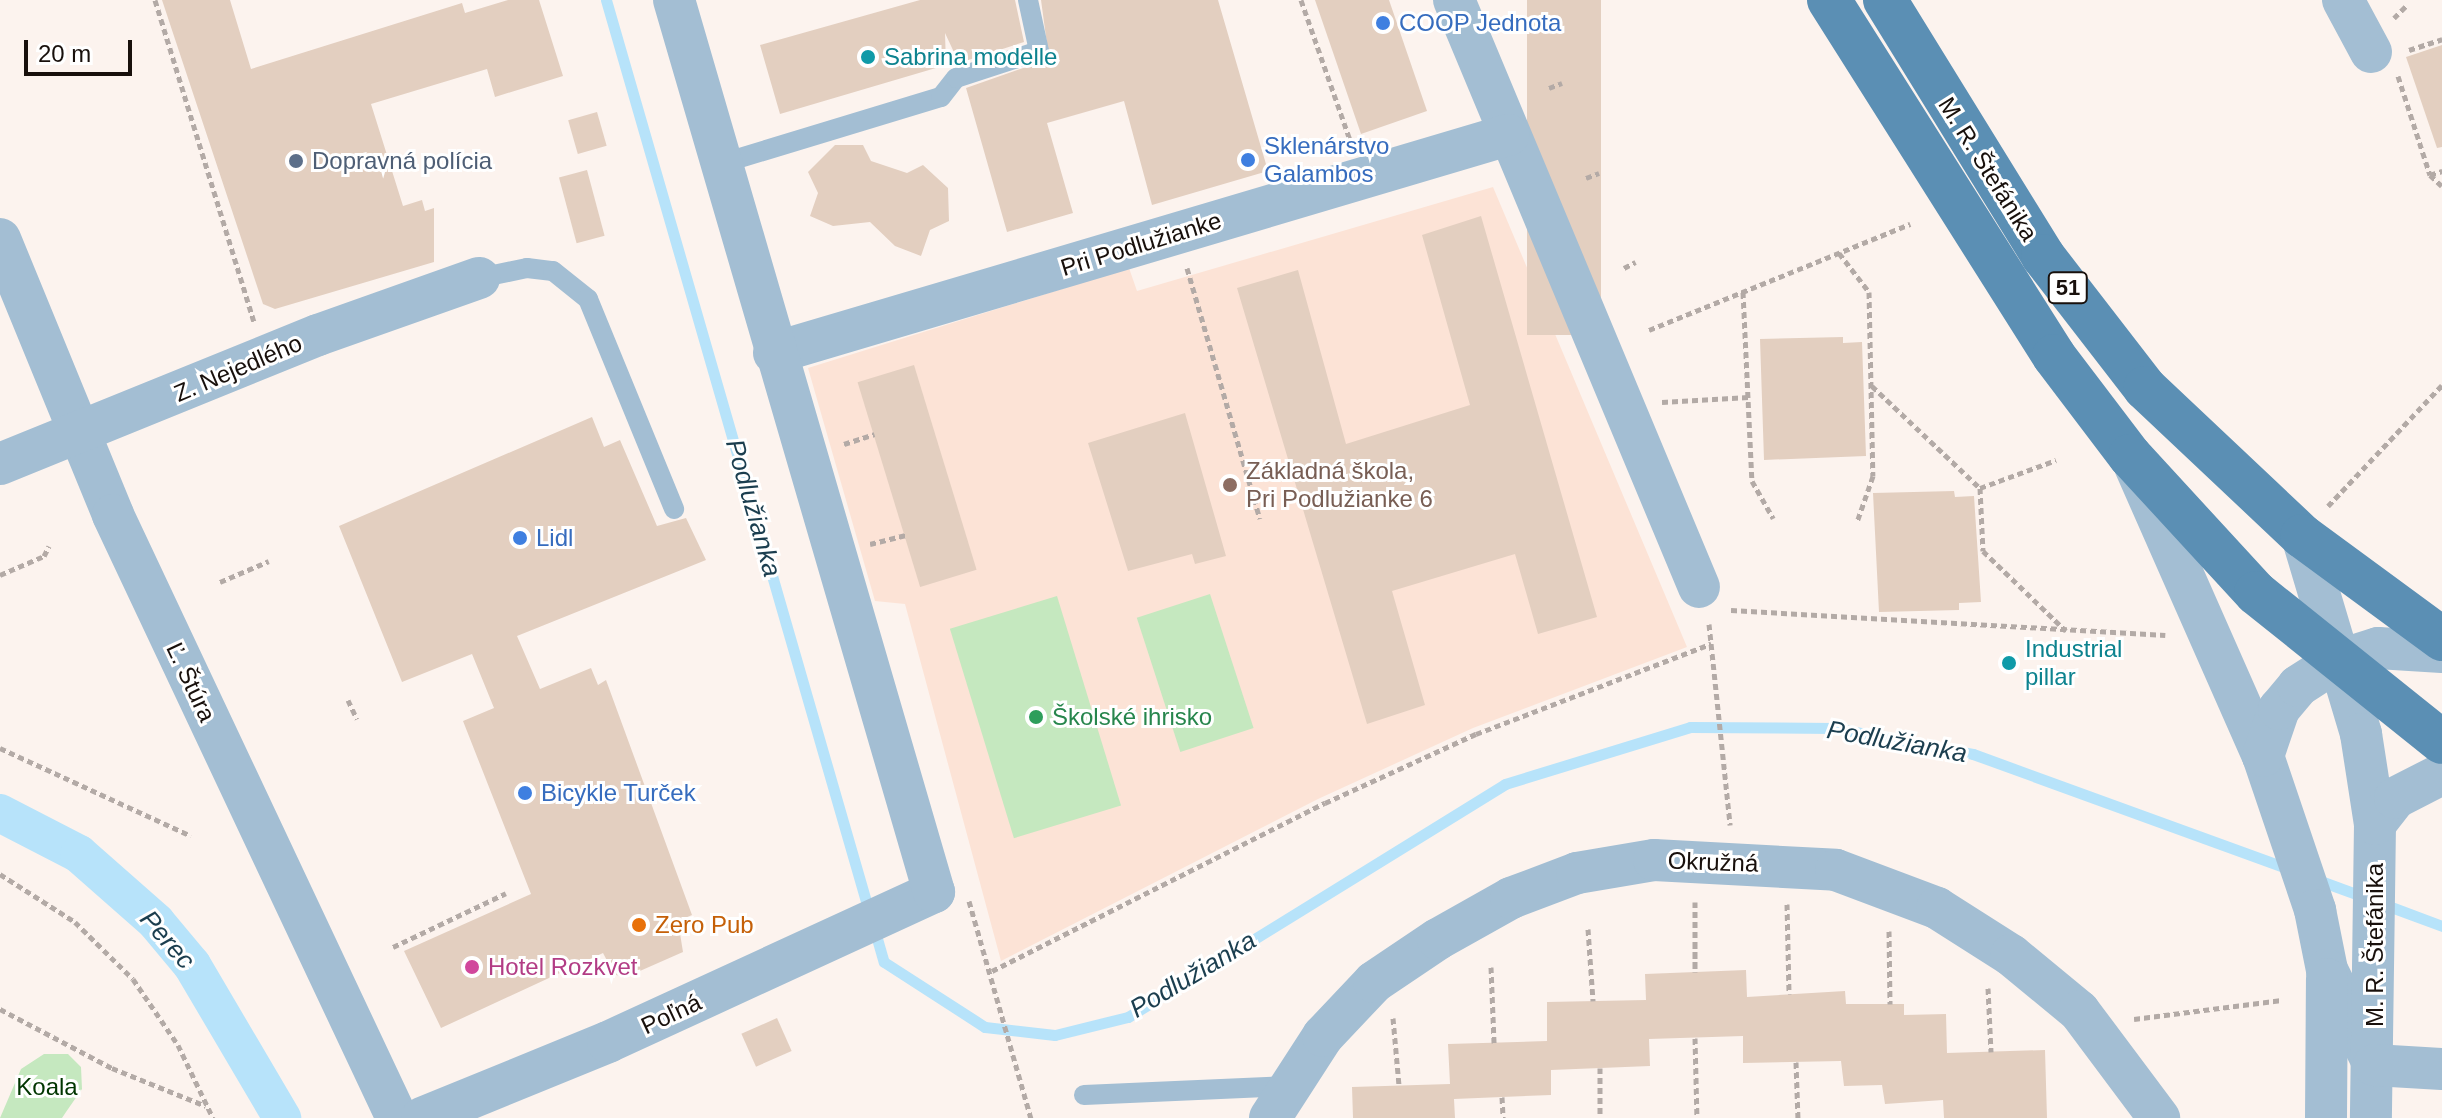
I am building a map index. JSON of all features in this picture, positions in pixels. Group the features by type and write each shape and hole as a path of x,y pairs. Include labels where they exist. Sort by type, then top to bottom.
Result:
{"main road":[{"name":"M. R. Štefánika","path":"1829,0 2054,356 2130,456 2234,572 2337,661 2442,742"},
{"name":"M. R. Štefánika","path":"1885,0 2043,256 2117,353 2176,422 2315,521 2442,639"}],"street":[{"path":"1454,0 1508,135 1625,402 1699,587"},
{"path":"2343,0 2383,61"},
{"path":"683,2 720,164 774,353"},
{"name":"Pri Podlužianke","path":"774,353 1508,135"},
{"name":"Ľ. Štúra","path":"0,239 78,433 397,1118"},
{"name":"Z. Nejedlého","path":"0,464 479,278"},
{"name":"Poľná","path":"422,1118 917,903 934,892 774,353"},
{"name":"M. R. Štefánika","path":"2130,456 2263,756 2315,910 2327,970 2326,1118"},
{"name":"M. R. Štefánika","path":"2315,521 2337,661 2361,734 2375,824 2371,1118"},
{"path":"2263,756 2279,709 2298,686 2337,661 2378,648 2442,652"},
{"path":"2375,824 2395,798 2442,774"},
{"name":"Okružná","path":"1279,1102 1374,982 1511,898 1592,871 1654,860 1733,861 1836,870 1937,908 2011,955 2106,1042 2159,1118"},
{"name":"M. R. Štefánika","path":"2327,970 2374,1065"},
{"path":"2336,1118 2374,1065 2442,1069"}],"lane":[{"path":"720,164 941,97 956,78 1039,51 1028,0"},
{"path":"479,278 527,268 553,271 588,299 674,509"},
{"path":"1084,1095 1279,1102"}],"path":[{"path":"155,0 256,329"},
{"path":"1301,0 1357,159"},
{"path":"2383,61 2430,175 2442,186"},
{"path":"1549,88 1562,83"},
{"path":"2430,175 2442,171"},
{"path":"1586,178 1599,173"},
{"path":"1649,330 1910,224"},
{"path":"1839,253 1869,292 1873,476 1857,522"},
{"path":"1624,268 1636,262"},
{"path":"1189,275 1260,519"},
{"path":"1743,292 1752,481 1773,518"},
{"path":"1871,385 1980,488 1983,551 2067,632"},
{"path":"2315,521 2442,385"},
{"path":"1625,402 1749,397"},
{"path":"837,446 874,434"},
{"path":"1980,488 2056,460"},
{"path":"854,548 906,535"},
{"path":"0,575 44,556 49,546"},
{"path":"220,582 269,561"},
{"path":"1699,587 1710,628 1719,687 1733,861"},
{"path":"1710,628 1729,609 2067,632 2165,635"},
{"path":"992,971 1339,796 1476,734 1711,644"},
{"path":"348,700 357,719"},
{"path":"0,748 191,836"},
{"path":"0,874 75,922 133,979 178,1045 213,1118"},
{"path":"1695,885 1695,972"},
{"path":"393,947 506,893"},
{"path":"956,893 974,905 1031,1118"},
{"path":"1786,899 1789,994"},
{"path":"1889,926 1890,1004"},
{"path":"1588,929 1593,1001"},
{"path":"1491,967 1494,1043"},
{"path":"1987,978 1991,1052"},
{"path":"2106,1042 2128,1020 2282,1000"},
{"path":"1392,1005 1399,1085"},
{"path":"0,1009 135,1079 207,1106"},
{"path":"1695,1038 1697,1118"},
{"path":"1796,1062 1798,1118"},
{"path":"1600,1068 1600,1118"},
{"path":"1502,1097 1503,1118"}],"shaded area":[{"name":"Základná škola, Pri Podlužianke 6","path":"1493,187 1687,647 1473,728 1318,799 1001,961 905,604 875,601 808,368 1129,268 1137,291"}],"green space":[{"name":"Školské ihrisko","path":"1210,594 1254,728 1180,752 1137,618"},
{"name":"Školské ihrisko","path":"1057,596 1121,805 1014,838 950,629"},
{"name":"Koala","path":"44,1054 68,1054 81,1067 82,1089 62,1118 0,1118 21,1069"}],"building":[{"path":"162,0 230,0 251,69 462,3 465,13 508,0 539,0 563,76 495,97 487,69 371,104 403,206 422,200 425,211 434,208 434,262 275,309 263,304"},
{"name":"Sabrina modelle","path":"920,0 1015,0 1024,42 959,63 945,33 946,65 780,114 760,45"},
{"path":"1041,0 1218,0 1268,171 1152,205 1124,101 1047,123 1073,213 1007,232 966,88 1049,59"},
{"path":"1315,0 1389,0 1427,111 1361,134"},
{"path":"1527,0 1601,0 1601,335 1527,335"},
{"path":"2442,45 2442,147 2437,148 2406,57"},
{"path":"597,112 607,146 578,154 568,120"},
{"path":"835,145 863,145 871,161 907,173 923,165 948,188 949,221 930,230 921,256 895,246 870,222 833,226 810,216 818,193 808,172"},
{"path":"587,170 605,236 577,243 559,178"},
{"path":"1481,216 1597,617 1538,634 1515,554 1392,591 1425,705 1367,724 1237,288 1298,270 1346,444 1470,405 1422,235"},
{"path":"1843,337 1843,343 1862,342 1866,456 1764,460 1760,339"},
{"path":"914,365 977,570 920,587 858,382"},
{"path":"1185,413 1226,556 1195,564 1192,554 1128,571 1088,443"},
{"path":"592,417 604,447 620,440 657,526 686,518 706,560 517,636 540,689 591,668 598,685 606,680 692,915 678,921 683,952 624,978 614,974 603,953 441,1028 404,951 531,894 463,721 494,708 472,654 402,682 339,526"},
{"path":"1954,491 1955,497 1974,496 1981,602 1959,603 1959,610 1879,612 1873,493"},
{"path":"1746,970 1747,997 1845,991 1846,1004 1904,1004 1904,1015 1946,1014 1947,1053 2045,1050 2047,1118 1944,1118 1943,1100 1885,1104 1882,1085 1844,1086 1841,1061 1743,1063 1743,1036 1649,1039 1650,1066 1551,1070 1551,1095 1454,1099 1455,1118 1353,1118 1352,1087 1450,1084 1448,1044 1547,1041 1547,1002 1646,1000 1645,974"},
{"path":"777,1018 792,1051 756,1067 741,1034"}],"waterway":[{"name":"Podlužianka","path":"606,0 869,912"},
{"name":"Podlužianka","path":"874,928 884,962 985,1027 1055,1035 1128,1017 1505,784 1690,727 1834,728 1973,754 2292,870"},
{"name":"Perec","path":"0,813 79,854 156,922 192,965 282,1118"},
{"name":"Podlužianka","path":"2315,879 2367,898"},
{"name":"Podlužianka","path":"2383,904 2442,926"}],"place":[{"name":"COOP Jednota","path":"1383,23"},
{"name":"Sabrina modelle","path":"868,57"},
{"name":"Sklenárstvo Galambos","path":"1248,160"},
{"name":"Dopravná polícia","path":"296,161"},
{"name":"Základná škola, Pri Podlužianke 6","path":"1230,485"},
{"name":"Lidl","path":"520,538"},
{"name":"Industrial pillar","path":"2009,663"},
{"name":"Školské ihrisko","path":"1036,717"},
{"name":"Bicykle Turček","path":"525,793"},
{"name":"Zero Pub","path":"639,925"},
{"name":"Hotel Rozkvet","path":"472,967"}]}
